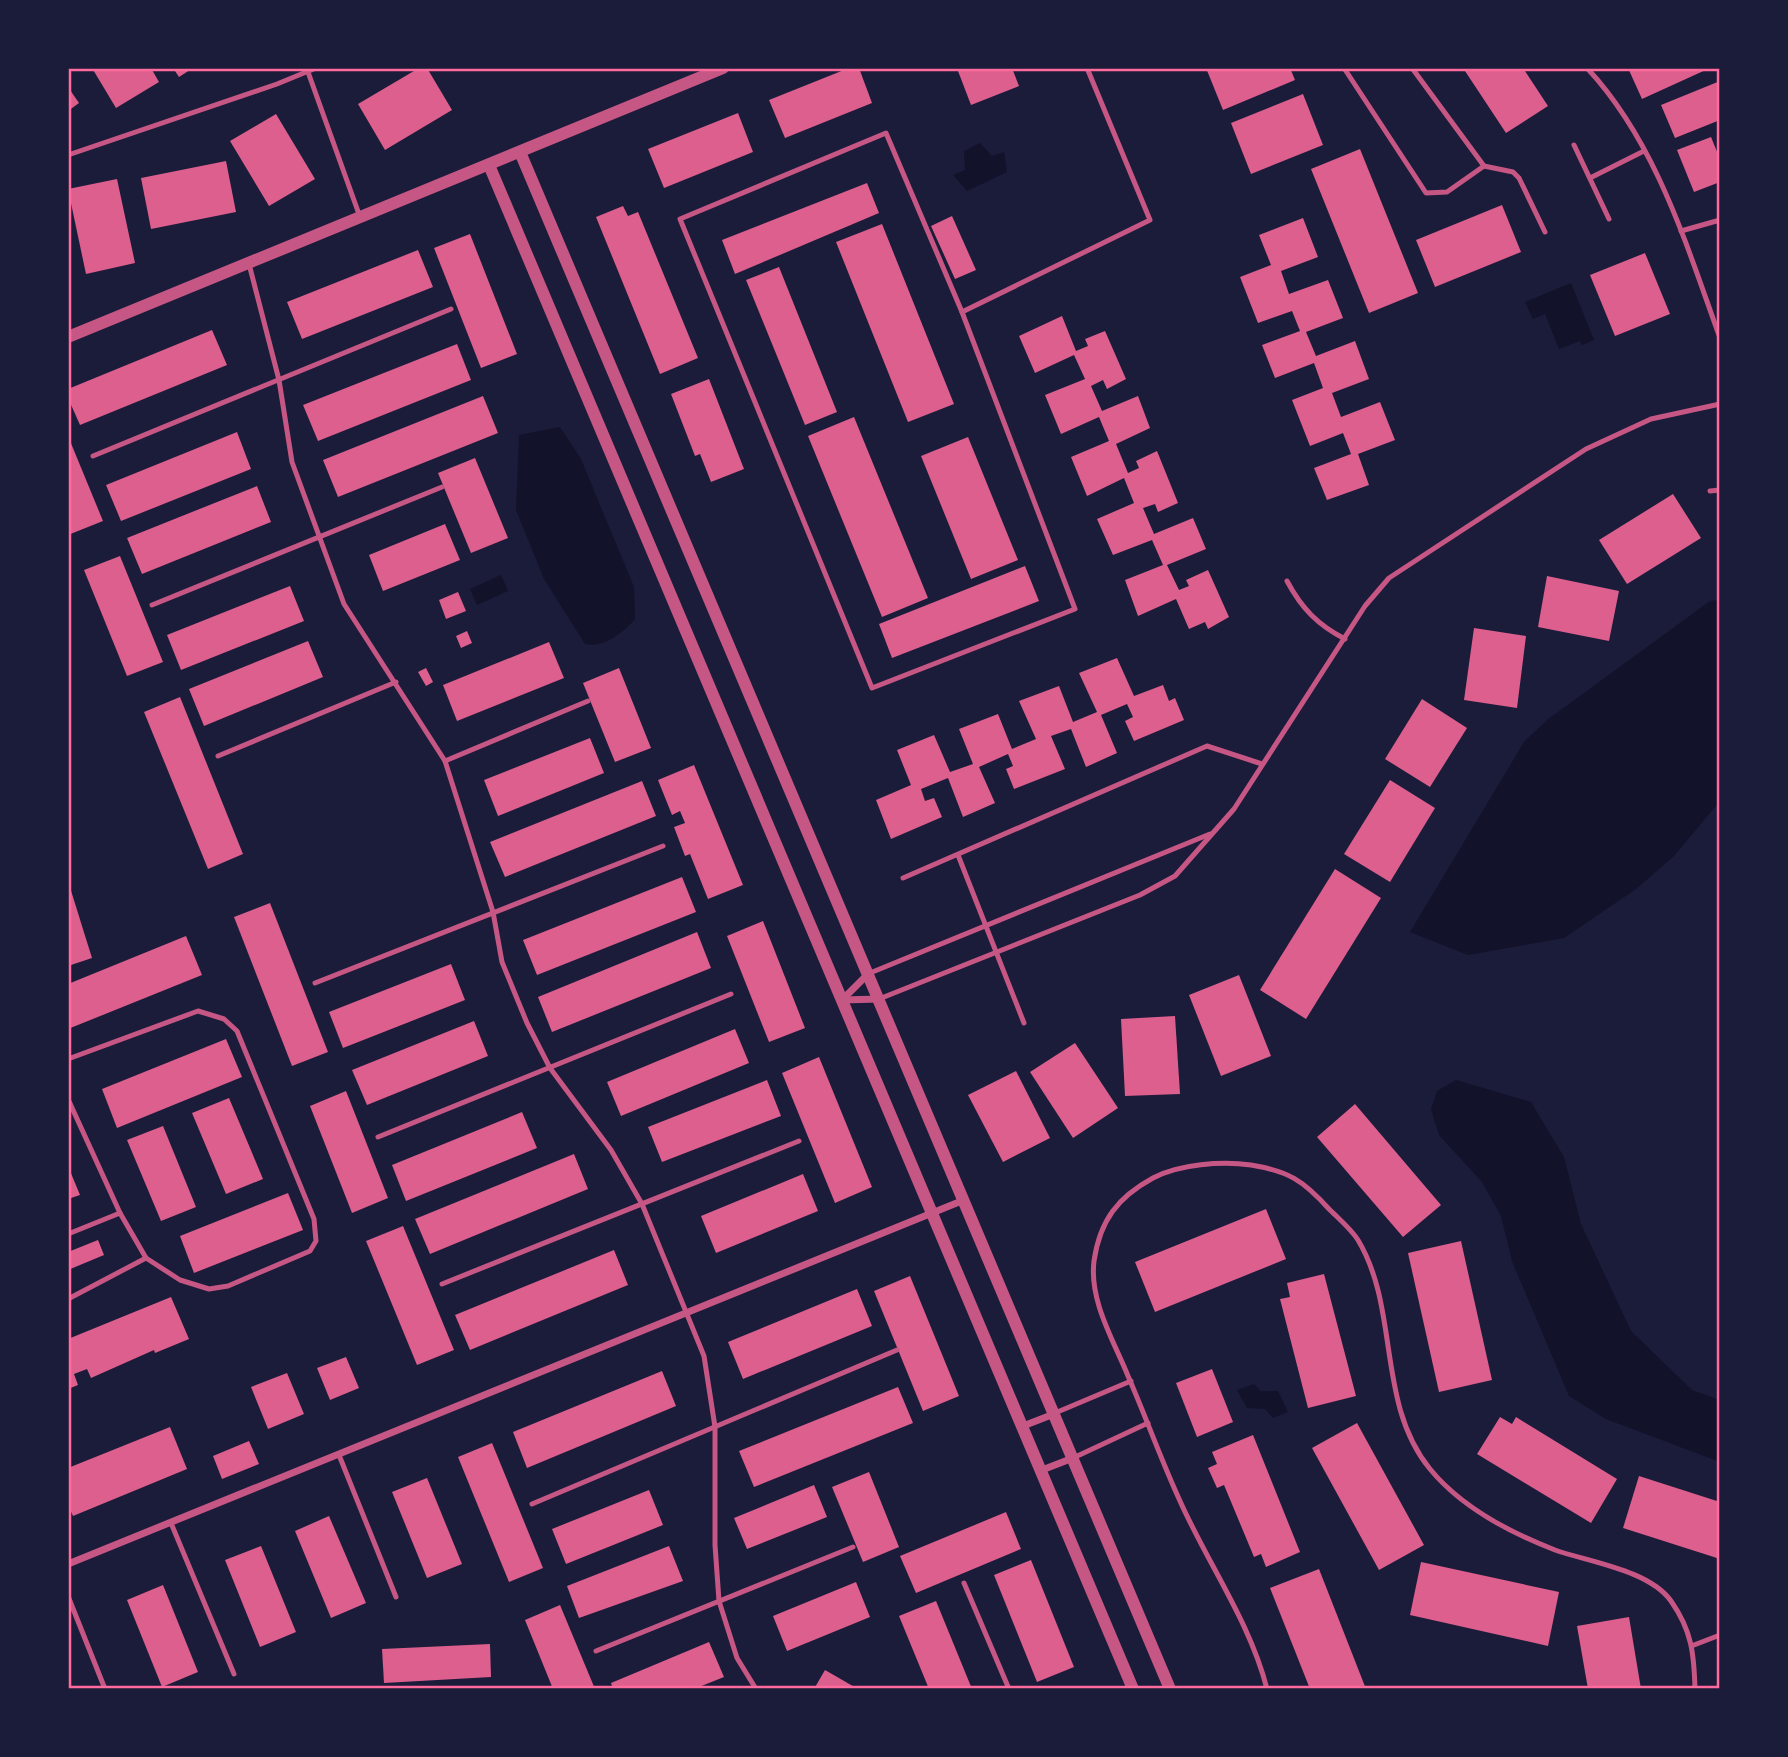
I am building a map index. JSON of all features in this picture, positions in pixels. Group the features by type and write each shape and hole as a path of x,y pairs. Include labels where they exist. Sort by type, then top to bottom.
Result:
{"street":[{"path":"69,336 361,219 723,68"},
{"path":"520,152 1170,1689"},
{"path":"489,165 1133,1689"},
{"path":"842,1000 868,974"},
{"path":"842,1000 879,999"},
{"path":"68,1564 964,1200"},
{"path":"1023,1426 1055,1413"},
{"path":"1042,1471 1073,1458"}],"lane":[{"path":"68,155 316,68"},
{"path":"962,312 1150,220 1087,68"},
{"path":"1344,68 1426,193 1447,192 1484,166"},
{"path":"1412,68 1484,166 1513,172 1519,178 1545,232"},
{"path":"1587,68 1615,98 1644,151 1681,231 1720,338"},
{"path":"308,72 361,219"},
{"path":"886,134 962,312 1075,608 872,688 680,219 886,134"},
{"path":"1574,145 1609,219"},
{"path":"1590,178 1644,151"},
{"path":"1681,231 1720,220"},
{"path":"249,264 279,380 292,462 344,604 445,761 493,912 502,962 527,1023 550,1068 611,1150 642,1205 704,1356 715,1427 715,1545 719,1601 737,1658 756,1689"},
{"path":"93,456 452,309"},
{"path":"879,999 1140,895 1175,876 1234,809 1365,606 1389,579 1586,449 1651,419 1720,404"},
{"path":"152,605 442,487"},
{"path":"1710,491 1720,490"},
{"path":"1287,581 1304,610 1322,627 1345,639"},
{"path":"218,755 396,682"},
{"path":"445,761 588,701"},
{"path":"903,878 1207,746 1262,764"},
{"path":"868,974 1213,832"},
{"path":"315,983 663,846"},
{"path":"958,855 1024,1023"},
{"path":"378,1137 731,994"},
{"path":"68,1059 198,1011 224,1019 236,1031 314,1219 316,1241 310,1251 228,1286 209,1289 180,1280 146,1258 120,1213 68,1099"},
{"path":"442,1284 799,1141"},
{"path":"1266,1689 1259,1658 1180,1502 1096,1299 1094,1262 1105,1222 1126,1193 1162,1174 1238,1163 1284,1170 1322,1200 1357,1239 1376,1285 1391,1378 1404,1422 1430,1469 1471,1507 1510,1529 1553,1549 1635,1575 1670,1599 1693,1645 1695,1689"},
{"path":"68,1234 120,1213"},
{"path":"68,1299 146,1258"},
{"path":"532,1504 897,1350"},
{"path":"1055,1413 1131,1381"},
{"path":"1073,1458 1148,1423"},
{"path":"339,1455 396,1597"},
{"path":"171,1523 234,1674"},
{"path":"596,1651 853,1547"},
{"path":"964,1583 1009,1689"},
{"path":"68,1596 105,1689"},
{"path":"1693,1645 1720,1634"}],"shaded area":[{"path":"980,143 992,156 1004,152 1007,172 967,191 953,175 965,170 964,151"},
{"path":"1571,283 1594,340 1582,345 1580,341 1559,349 1545,314 1533,319 1525,302"},
{"path":"560,427 581,459 634,587 635,619 619,634 599,644 585,644 544,579 516,510 519,435"},
{"path":"501,575 508,591 477,605 470,589"},
{"path":"1720,600 1720,801 1674,856 1636,889 1564,938 1468,955 1410,932 1524,742 1547,720 1710,601"},
{"path":"1456,1080 1531,1102 1564,1157 1581,1224 1631,1331 1692,1390 1720,1400 1720,1462 1606,1419 1569,1396 1512,1261 1501,1216 1482,1182 1439,1135 1431,1109 1437,1091"},
{"path":"1254,1384 1261,1391 1278,1391 1288,1412 1273,1418 1265,1409 1247,1408 1237,1390"}],"building":[{"path":"92,68 151,68 159,82 116,108"},
{"path":"173,68 193,68 179,77"},
{"path":"419,68 427,68 452,110 385,150 358,104"},
{"path":"849,68 859,68 872,103 785,138 769,100"},
{"path":"966,68 1012,68 1019,86 971,105 958,71"},
{"path":"1206,68 1290,68 1295,80 1223,110"},
{"path":"1463,68 1523,68 1548,106 1506,133"},
{"path":"1628,68 1710,68 1642,99"},
{"path":"1720,81 1720,120 1675,138 1661,105"},
{"path":"68,87 79,103 68,111"},
{"path":"1303,94 1323,145 1251,174 1231,123"},
{"path":"738,113 753,152 664,188 648,149"},
{"path":"276,114 315,179 269,206 230,141"},
{"path":"1711,137 1720,159 1720,182 1694,192 1677,150"},
{"path":"1360,149 1418,293 1369,313 1311,169"},
{"path":"226,161 236,212 151,229 141,178"},
{"path":"117,179 135,263 86,274 68,189"},
{"path":"867,183 879,213 735,274 722,240"},
{"path":"1502,205 1521,252 1435,287 1416,240"},
{"path":"623,206 628,216 638,212 698,358 660,374 596,217"},
{"path":"952,216 976,270 955,279 931,226"},
{"path":"1303,218 1318,257 1281,271 1289,294 1328,280 1343,318 1306,332 1316,356 1355,341 1369,379 1332,393 1341,417 1380,402 1395,440 1358,454 1369,485 1327,500 1314,468 1351,454 1343,433 1310,446 1292,400 1323,388 1314,363 1275,378 1262,345 1300,331 1292,311 1258,323 1240,277 1271,265 1259,235"},
{"path":"882,224 954,404 908,422 836,242"},
{"path":"470,234 517,354 481,368 434,248"},
{"path":"418,250 433,287 302,339 287,302"},
{"path":"1645,253 1670,314 1615,336 1590,275"},
{"path":"779,267 837,412 805,425 746,280"},
{"path":"1062,316 1076,351 1088,346 1085,339 1105,331 1126,379 1107,389 1103,380 1091,386 1102,411 1138,396 1150,428 1116,444 1128,473 1139,468 1136,461 1157,451 1178,503 1158,512 1155,504 1143,508 1154,534 1193,518 1206,549 1167,565 1179,590 1189,586 1186,580 1208,570 1229,617 1208,629 1205,622 1189,629 1176,599 1138,616 1125,580 1163,565 1152,540 1113,555 1097,519 1134,503 1124,478 1087,496 1071,457 1109,441 1099,417 1061,434 1045,395 1085,379 1074,355 1035,373 1019,336"},
{"path":"212,330 227,365 80,425 68,398 68,389"},
{"path":"457,344 471,380 318,441 303,405"},
{"path":"709,379 744,469 711,482 700,454 695,456 671,394"},
{"path":"483,396 498,433 338,497 323,460"},
{"path":"854,417 928,598 882,617 808,436"},
{"path":"237,432 251,469 121,521 106,485"},
{"path":"68,436 103,521 68,535"},
{"path":"968,437 1018,560 971,579 921,456"},
{"path":"475,458 508,538 471,553 438,473"},
{"path":"257,486 271,522 142,574 127,538"},
{"path":"1673,494 1701,538 1627,584 1599,540"},
{"path":"445,524 460,560 383,591 369,555"},
{"path":"120,556 163,662 127,676 84,570"},
{"path":"1025,566 1039,601 892,658 879,624"},
{"path":"1547,576 1619,591 1609,641 1538,627"},
{"path":"290,586 304,621 181,670 167,635"},
{"path":"458,592 466,611 446,619 439,600"},
{"path":"1474,628 1526,636 1517,708 1464,700"},
{"path":"467,631 472,643 461,648 456,636"},
{"path":"308,641 323,677 204,726 189,689"},
{"path":"549,642 564,678 457,721 443,685"},
{"path":"1117,658 1134,696 1163,685 1169,701 1175,698 1184,720 1134,741 1125,721 1133,717 1127,704 1101,715 1117,753 1086,767 1071,729 1051,736 1065,769 1014,789 1006,769 1013,766 1008,754 979,767 995,803 963,817 948,778 921,789 925,801 934,798 942,817 891,839 876,800 911,785 897,750 934,735 950,772 973,764 959,729 998,714 1012,749 1036,739 1019,701 1059,686 1073,722 1097,712 1079,673"},
{"path":"426,668 433,682 426,686 418,672"},
{"path":"619,668 651,748 615,762 583,683"},
{"path":"180,697 243,854 208,869 144,712"},
{"path":"1422,699 1467,728 1430,787 1385,759"},
{"path":"590,738 604,773 498,816 484,780"},
{"path":"694,765 743,885 708,899 690,854 685,856 674,827 685,823 680,811 672,815 658,780"},
{"path":"1390,780 1435,808 1390,882 1344,854"},
{"path":"642,781 656,816 505,877 490,842"},
{"path":"1335,869 1381,898 1306,1019 1260,990"},
{"path":"682,877 696,912 537,975 523,940"},
{"path":"68,881 92,958 68,966"},
{"path":"270,903 328,1052 292,1066 234,917"},
{"path":"763,921 805,1028 769,1042 727,936"},
{"path":"697,932 711,968 552,1032 538,997"},
{"path":"186,936 202,975 68,1029 68,984"},
{"path":"451,964 465,1000 343,1048 329,1012"},
{"path":"1239,975 1271,1056 1221,1076 1189,995"},
{"path":"1175,1016 1180,1094 1125,1096 1121,1019"},
{"path":"474,1021 488,1056 367,1105 352,1070"},
{"path":"735,1029 749,1063 621,1116 607,1082"},
{"path":"226,1039 242,1077 117,1128 102,1089"},
{"path":"1075,1043 1118,1108 1073,1138 1030,1072"},
{"path":"819,1057 872,1187 835,1203 782,1073"},
{"path":"1016,1071 1050,1138 1003,1162 968,1095"},
{"path":"767,1080 781,1116 662,1162 648,1127"},
{"path":"346,1091 388,1198 352,1213 310,1106"},
{"path":"229,1098 263,1179 226,1194 192,1113"},
{"path":"1355,1104 1441,1205 1403,1237 1317,1137"},
{"path":"522,1112 537,1148 406,1201 392,1165"},
{"path":"163,1126 196,1207 161,1221 127,1140"},
{"path":"574,1154 588,1189 430,1254 415,1219"},
{"path":"68,1166 80,1195 68,1199"},
{"path":"803,1174 818,1211 716,1253 701,1216"},
{"path":"288,1193 303,1230 194,1273 180,1236"},
{"path":"1266,1209 1286,1259 1155,1312 1135,1262"},
{"path":"403,1226 454,1350 417,1365 366,1241"},
{"path":"98,1240 104,1255 68,1270 68,1252"},
{"path":"1461,1241 1492,1380 1439,1392 1408,1253"},
{"path":"614,1250 628,1285 470,1350 455,1315"},
{"path":"1324,1274 1356,1396 1308,1408 1280,1299 1290,1297 1287,1283"},
{"path":"910,1276 959,1396 923,1411 874,1291"},
{"path":"857,1289 872,1326 743,1379 728,1342"},
{"path":"171,1297 189,1339 155,1353 154,1350 91,1378 87,1369 74,1374 78,1385 68,1389 68,1339"},
{"path":"346,1357 359,1388 330,1400 317,1368"},
{"path":"1212,1369 1233,1422 1197,1437 1176,1383"},
{"path":"662,1371 676,1406 527,1468 513,1432"},
{"path":"287,1373 304,1414 268,1429 251,1387"},
{"path":"898,1387 913,1423 754,1487 739,1451"},
{"path":"1500,1417 1512,1424 1516,1417 1617,1479 1591,1523 1477,1454"},
{"path":"1357,1423 1424,1545 1379,1570 1312,1448"},
{"path":"170,1427 187,1469 73,1516 68,1505 68,1468"},
{"path":"1253,1435 1300,1552 1266,1567 1261,1554 1254,1557 1224,1485 1217,1488 1208,1468 1217,1464 1212,1452"},
{"path":"249,1441 259,1464 222,1479 213,1456"},
{"path":"492,1443 543,1568 509,1582 458,1457"},
{"path":"869,1472 899,1547 863,1562 832,1487"},
{"path":"1639,1476 1720,1502 1720,1559 1623,1528"},
{"path":"427,1478 462,1564 427,1578 392,1492"},
{"path":"814,1485 827,1517 747,1549 734,1518"},
{"path":"649,1490 663,1525 566,1564 552,1529"},
{"path":"1006,1512 1021,1549 916,1593 900,1556"},
{"path":"329,1516 366,1603 331,1618 295,1531"},
{"path":"261,1546 296,1632 260,1647 225,1560"},
{"path":"669,1546 683,1581 579,1618 567,1586"},
{"path":"1031,1560 1074,1667 1037,1682 994,1575"},
{"path":"1421,1562 1559,1592 1548,1646 1410,1615"},
{"path":"1319,1569 1366,1689 1310,1689 1270,1588"},
{"path":"856,1582 870,1617 787,1651 773,1616"},
{"path":"163,1585 198,1672 162,1687 127,1600"},
{"path":"936,1601 972,1689 929,1689 899,1616"},
{"path":"560,1605 595,1689 553,1689 525,1620"},
{"path":"1629,1617 1641,1689 1588,1689 1577,1626"},
{"path":"709,1642 724,1677 694,1689 613,1689 611,1683"},
{"path":"490,1644 491,1677 384,1683 382,1649"},
{"path":"825,1670 858,1689 814,1689"}]}
